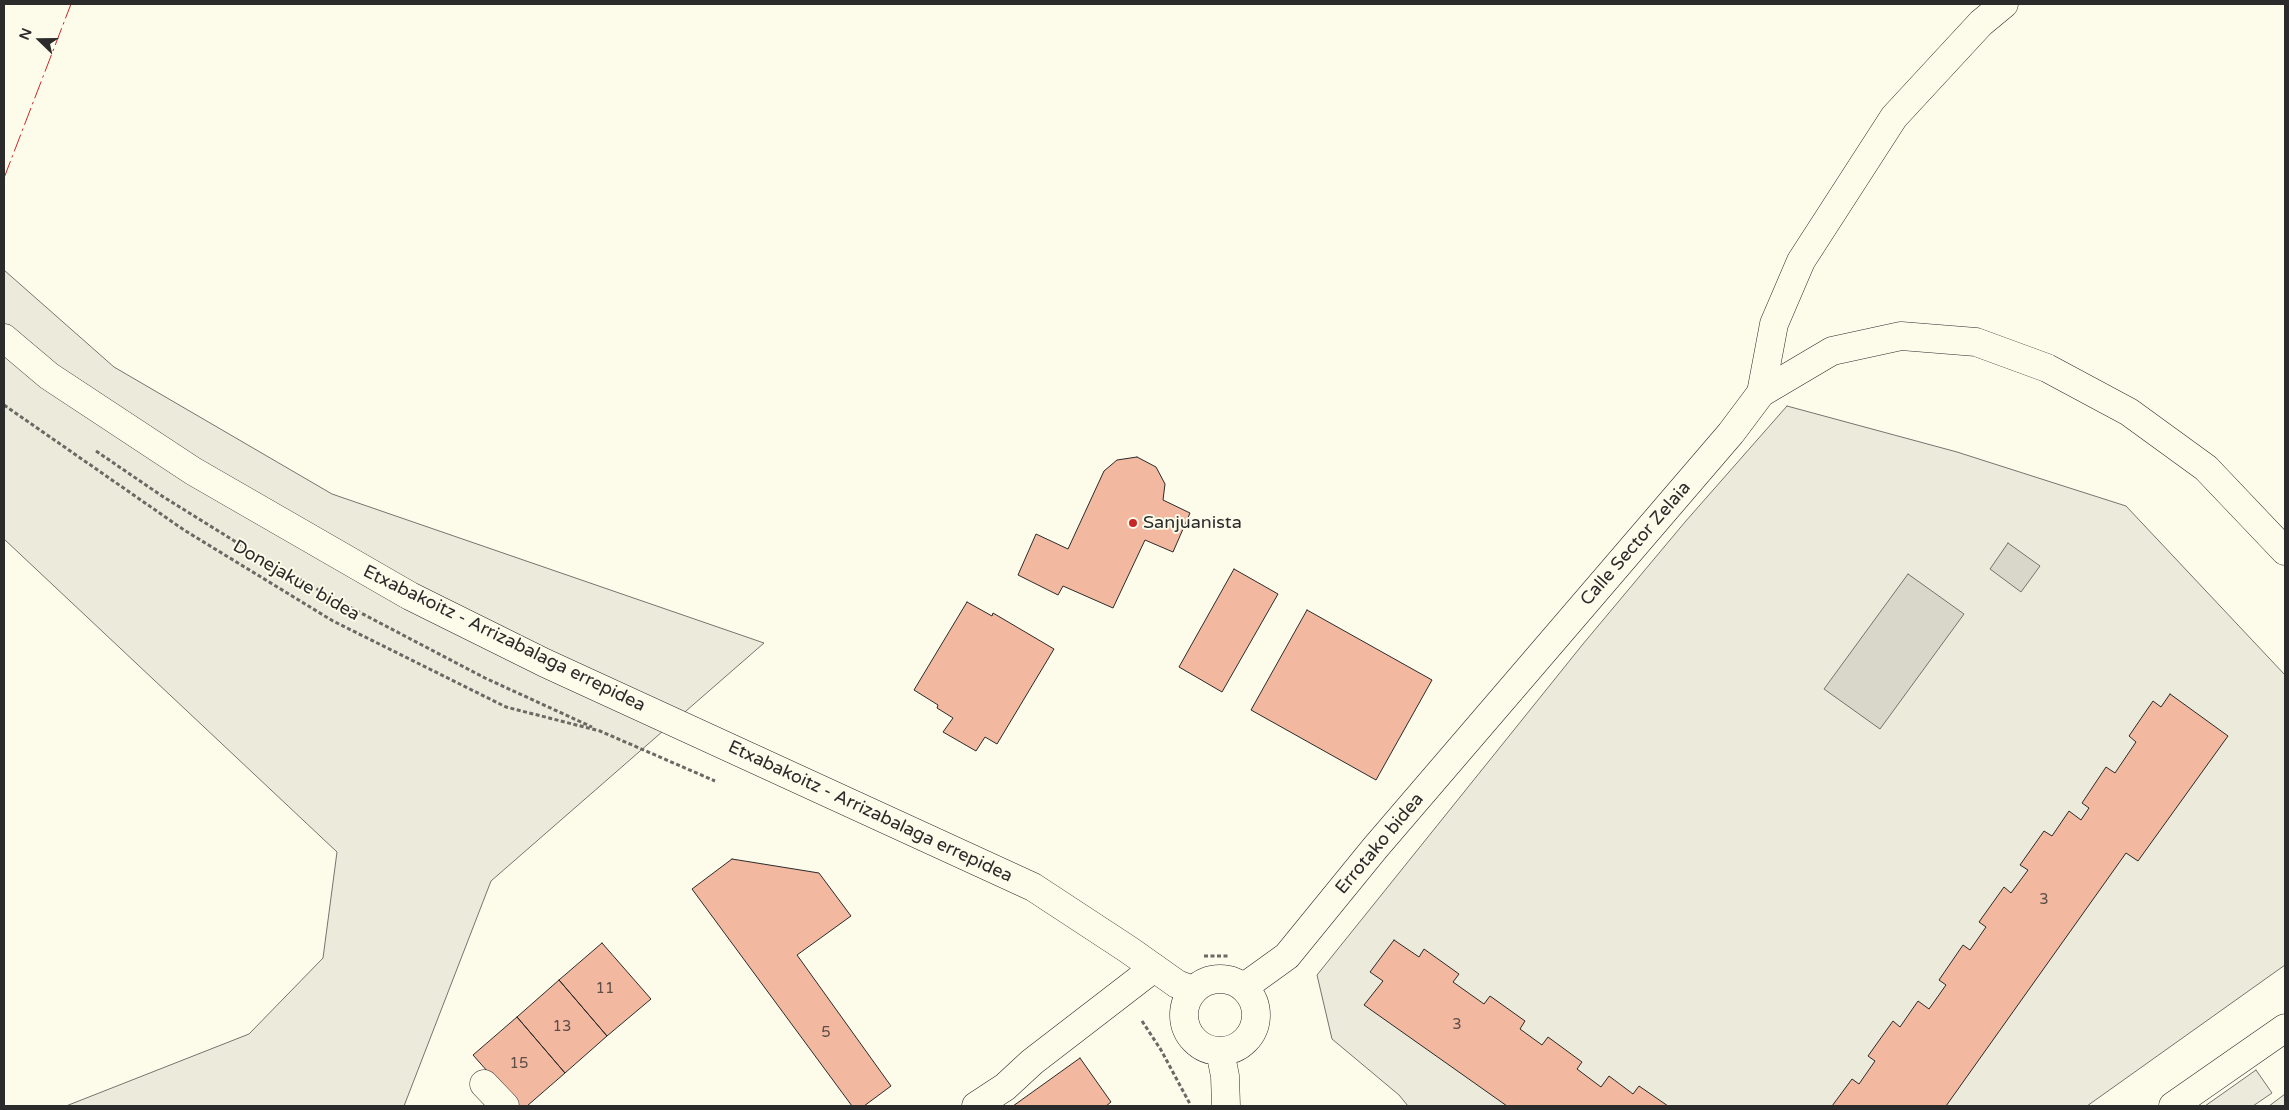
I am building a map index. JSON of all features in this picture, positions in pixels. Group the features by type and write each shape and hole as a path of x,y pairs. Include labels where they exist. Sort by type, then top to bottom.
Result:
{"street":[{"path":"1761,393 1774,324 1801,261 1894,117 1980,23 2004,4"},
{"path":"1761,393 1832,351 1901,336 1976,342 2047,368 2129,412 2206,468 2285,552"},
{"name":"Etxabakoitz - Arrizabalaga errepidea","path":"4,338 49,376 193,471 410,596 546,663 1033,887 1177,984 1193,990"},
{"name":"Calle Sector Zelaia","path":"1509,693 1731,434 1761,393"},
{"name":"Errotako bidea","path":"1244,987 1287,956 1375,848 1509,693"},
{"path":"976,1106 1005,1087 1032,1062 1119,993 1154,968"},
{"path":"1224,979 1236,982 1244,987 1254,1004 1256,1018 1253,1030 1245,1041 1235,1048 1220,1051 1208,1050 1196,1042 1188,1032 1184,1016 1186,1002 1193,990 1206,981 1224,979"},
{"path":"2173,1106 2284,1044"},
{"path":"1220,1051 1225,1076 1226,1106"},
{"path":"484,1084 505,1106"}],"path":[{"name":"Donejakue bidea","path":"4,405 184,530 333,621 506,707 600,730"},
{"path":"1196,955 1226,956 1235,954"},
{"path":"1119,993 1161,1050 1191,1106"}],"shaded area":[{"path":"4,270 114,367 332,494 764,643 491,881 404,1106 66,1106 249,1034 323,958 337,852 4,539"},
{"path":"1787,406 1957,452 2126,506 2285,675 2285,965 2087,1106 1408,1106 1399,1095 1332,1039 1317,975 1583,644 1685,522"},
{"path":"2008,543 2040,566 2021,592 1990,569"},
{"path":"1908,574 1964,614 1880,729 1824,689"},
{"path":"2256,1070 2272,1093 2253,1106 2205,1106"},
{"path":"2285,1094 2285,1106 2269,1106"}],"building":[{"name":"Sanjuanista","path":"1137,457 1156,467 1165,484 1163,500 1190,513 1173,552 1145,540 1113,608 1063,586 1058,595 1018,575 1036,534 1068,549 1104,471 1117,460"},
{"path":"1234,569 1278,594 1222,692 1179,667"},
{"path":"967,602 992,616 993,613 1054,649 997,744 985,737 976,751 943,732 953,718 937,708 938,705 914,690"},
{"path":"1307,610 1432,680 1376,780 1251,710"},
{"path":"2170,694 2228,736 2138,861 2126,853 1946,1106 1832,1106 1852,1079 1859,1084 1875,1061 1868,1056 1893,1021 1900,1027 1918,1001 1929,1009 1946,985 1939,980 1963,945 1970,950 1986,927 1979,922 2004,887 2011,893 2028,870 2020,865 2044,831 2052,836 2069,811 2081,820 2089,808 2082,803 2106,767 2115,773 2136,742 2129,736 2153,701 2161,707"},
{"path":"732,859 819,873 851,916 797,955 891,1086 864,1106 852,1106 692,889"},
{"path":"1394,940 1419,957 1424,949 1459,974 1453,982 1484,1004 1490,996 1525,1021 1520,1029 1542,1045 1548,1037 1582,1062 1577,1069 1601,1087 1609,1076 1633,1094 1639,1086 1668,1106 1507,1106 1364,1005 1383,981 1370,972"},
{"path":"602,943 651,999 607,1036 559,980"},
{"path":"559,980 607,1036 565,1073 517,1017"},
{"path":"517,1017 565,1073 527,1106 518,1106 473,1055"},
{"path":"1080,1058 1111,1102 1106,1106 1013,1106"}],"power":[{"path":"4,178 71,4"}],"place":[{"name":"Sanjuanista","path":"1133,523"}]}
